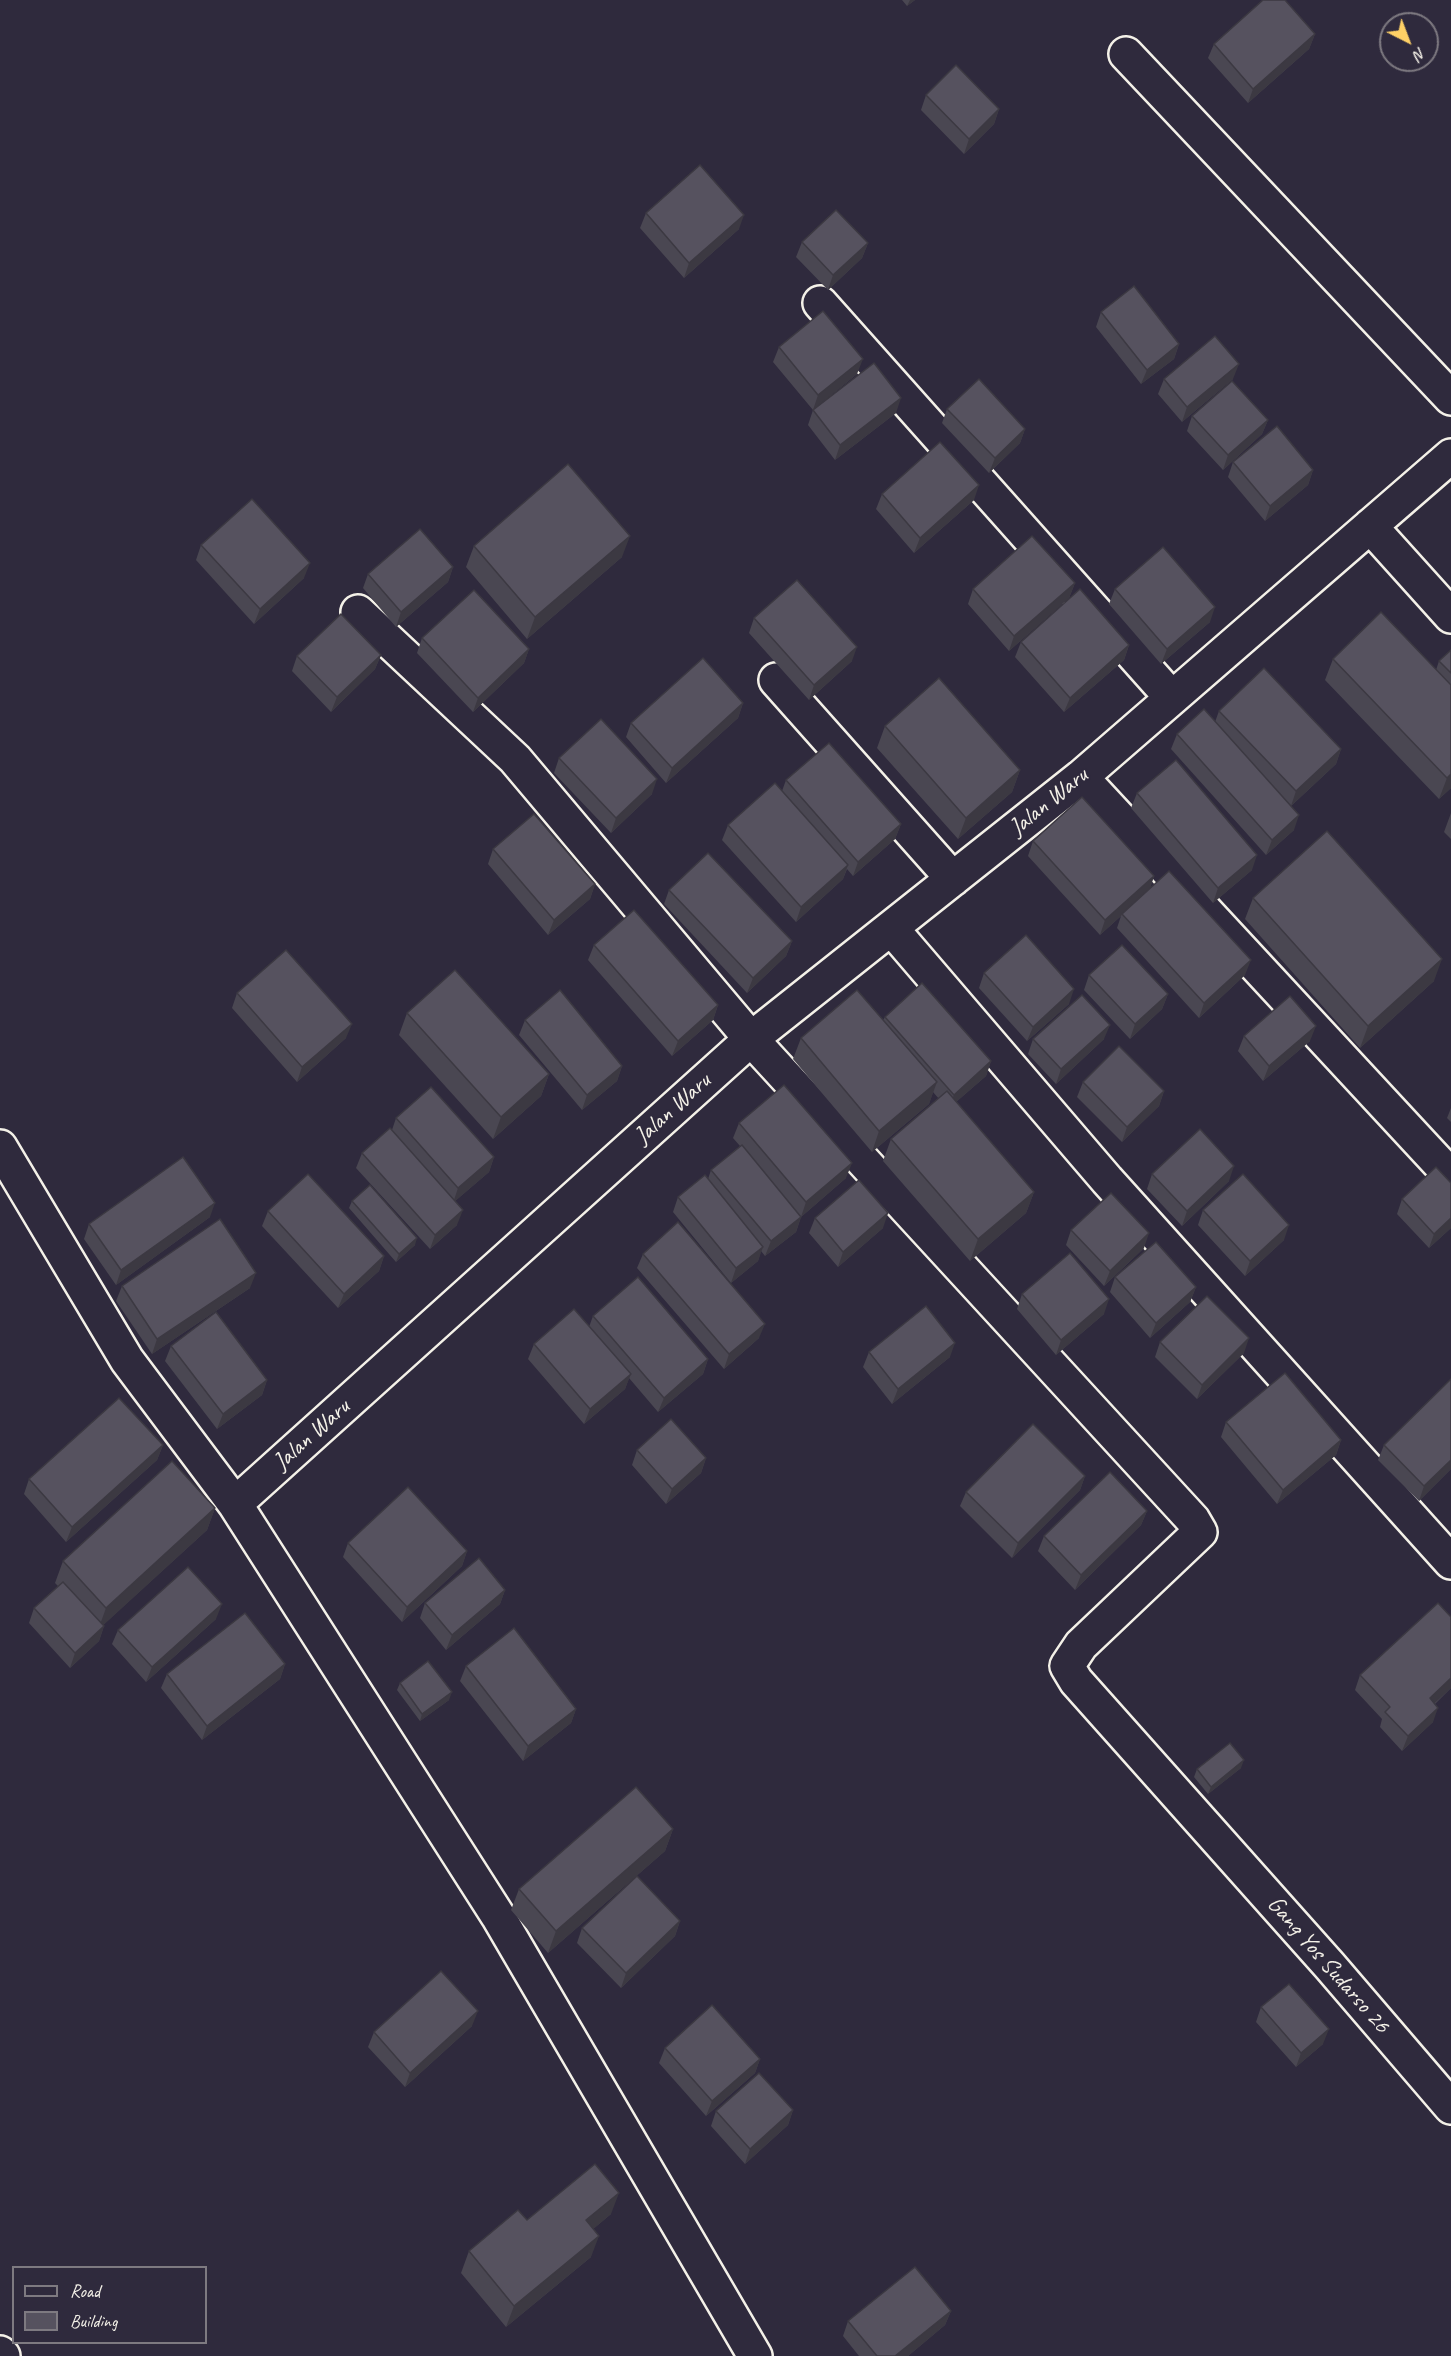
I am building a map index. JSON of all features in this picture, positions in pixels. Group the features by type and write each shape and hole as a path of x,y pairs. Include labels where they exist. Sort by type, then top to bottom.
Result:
{"street":[{"path":"1126,54 1451,398"},
{"path":"820,303 1172,698"},
{"name":"Jalan Waru","path":"235,1504 751,1039 1081,777 1451,456"},
{"path":"1370,526 1451,616"},
{"path":"358,612 515,759 751,1039"},
{"path":"776,680 953,879"},
{"path":"1081,777 1451,1176"},
{"path":"891,928 1107,1180 1451,1562"},
{"name":"Gang Yos Sudarso 26","path":"751,1039 1193,1520 1200,1532 1081,1645 1067,1666 1076,1681 1330,1966 1451,2107"},
{"path":"0,1148 127,1360 235,1504 498,1916 755,2356"},
{"path":"0,2352 3,2356"}],"building":[{"path":"1263,0 1285,0 1315,34 1253,89 1214,44"},
{"path":"956,65 999,109 969,139 926,95"},
{"path":"700,165 744,215 689,263 646,213"},
{"path":"836,210 868,243 833,275 802,242"},
{"path":"1134,286 1179,344 1147,370 1101,312"},
{"path":"823,311 863,359 818,395 779,347"},
{"path":"1215,336 1239,364 1187,407 1164,379"},
{"path":"874,363 901,398 840,445 813,410"},
{"path":"979,379 1025,429 995,458 947,409"},
{"path":"1232,381 1268,420 1228,455 1192,416"},
{"path":"1277,426 1313,470 1270,506 1233,462"},
{"path":"940,442 979,485 920,538 882,494"},
{"path":"568,464 630,536 535,617 474,546"},
{"path":"252,499 310,563 260,609 201,545"},
{"path":"420,529 453,567 401,612 368,574"},
{"path":"1032,536 1075,583 1014,636 973,589"},
{"path":"1163,547 1215,607 1167,649 1115,589"},
{"path":"797,580 857,647 814,685 754,618"},
{"path":"1080,589 1129,645 1070,698 1021,642"},
{"path":"474,590 529,649 478,698 422,638"},
{"path":"1381,612 1451,685 1451,774 1447,778 1333,659"},
{"path":"341,614 381,655 337,697 297,656"},
{"path":"1451,650 1451,673 1439,661"},
{"path":"703,658 743,703 672,768 631,723"},
{"path":"1264,668 1341,749 1296,791 1219,711"},
{"path":"939,678 1020,770 966,818 885,726"},
{"path":"1204,709 1299,815 1272,840 1177,734"},
{"path":"601,719 657,779 616,818 559,758"},
{"path":"829,743 901,824 858,862 786,780"},
{"path":"1176,760 1257,855 1218,888 1137,793"},
{"path":"775,783 848,865 801,907 728,825"},
{"path":"1082,797 1154,876 1105,920 1033,841"},
{"path":"534,814 595,884 554,920 493,849"},
{"path":"1327,831 1442,959 1368,1026 1253,898"},
{"path":"708,853 792,941 753,978 669,890"},
{"path":"1169,871 1251,960 1204,1003 1122,914"},
{"path":"634,910 718,1005 678,1041 594,945"},
{"path":"1026,935 1074,989 1033,1027 984,973"},
{"path":"1122,945 1168,994 1135,1024 1089,975"},
{"path":"286,950 352,1024 302,1067 237,993"},
{"path":"455,970 549,1074 501,1117 407,1013"},
{"path":"922,983 991,1061 954,1095 885,1017"},
{"path":"560,990 622,1066 587,1095 525,1020"},
{"path":"857,990 937,1082 879,1131 801,1038"},
{"path":"1082,995 1110,1025 1061,1069 1033,1039"},
{"path":"1290,996 1316,1026 1269,1066 1244,1036"},
{"path":"1119,1046 1164,1091 1127,1127 1083,1082"},
{"path":"784,1085 852,1163 806,1202 739,1123"},
{"path":"431,1087 494,1157 458,1188 396,1118"},
{"path":"947,1091 1034,1192 978,1239 891,1139"},
{"path":"390,1128 463,1210 435,1235 362,1153"},
{"path":"1200,1129 1234,1166 1187,1211 1152,1174"},
{"path":"742,1145 801,1217 771,1241 711,1170"},
{"path":"183,1157 215,1203 121,1270 89,1224"},
{"path":"1436,1167 1451,1183 1451,1218 1434,1234 1402,1199"},
{"path":"308,1174 384,1256 344,1294 268,1211"},
{"path":"1243,1174 1289,1225 1250,1261 1203,1210"},
{"path":"705,1175 763,1247 736,1268 678,1197"},
{"path":"859,1180 888,1213 843,1252 815,1218"},
{"path":"370,1185 417,1238 399,1254 352,1201"},
{"path":"1111,1193 1149,1233 1110,1271 1071,1230"},
{"path":"220,1219 256,1273 157,1339 122,1286"},
{"path":"678,1222 765,1324 729,1354 643,1254"},
{"path":"1156,1242 1196,1287 1156,1323 1115,1277"},
{"path":"1070,1253 1109,1299 1061,1340 1022,1294"},
{"path":"638,1277 708,1359 664,1398 593,1316"},
{"path":"1207,1296 1249,1338 1202,1385 1160,1342"},
{"path":"926,1306 955,1343 898,1389 869,1352"},
{"path":"574,1309 631,1374 590,1409 534,1344"},
{"path":"216,1312 267,1380 223,1414 171,1346"},
{"path":"1285,1373 1341,1440 1283,1490 1226,1422"},
{"path":"1451,1379 1451,1460 1424,1486 1384,1445"},
{"path":"119,1398 163,1445 72,1527 29,1479"},
{"path":"671,1419 706,1458 672,1489 637,1450"},
{"path":"1033,1424 1085,1476 1018,1543 966,1492"},
{"path":"172,1461 215,1508 106,1608 63,1561"},
{"path":"1110,1472 1147,1511 1081,1575 1044,1536"},
{"path":"408,1487 467,1551 407,1607 348,1543"},
{"path":"479,1558 505,1590 452,1635 425,1603"},
{"path":"188,1567 222,1604 152,1667 118,1630"},
{"path":"63,1582 104,1626 75,1653 34,1608"},
{"path":"1438,1603 1451,1617 1451,1678 1430,1698 1438,1708 1408,1736 1385,1712 1390,1707 1360,1675"},
{"path":"245,1613 285,1664 207,1726 167,1674"},
{"path":"514,1628 576,1709 528,1746 466,1666"},
{"path":"428,1661 452,1692 422,1714 400,1683"},
{"path":"1230,1743 1244,1760 1211,1787 1197,1769"},
{"path":"636,1787 673,1829 556,1931 519,1889"},
{"path":"637,1876 680,1921 626,1973 582,1928"},
{"path":"441,1971 478,2011 410,2073 374,2032"},
{"path":"1289,1984 1329,2029 1301,2053 1261,2007"},
{"path":"712,2005 760,2059 712,2101 665,2048"},
{"path":"759,2073 793,2110 750,2149 716,2111"},
{"path":"595,2164 619,2193 586,2220 599,2236 514,2306 469,2251 518,2210 527,2220"},
{"path":"915,2267 951,2311 895,2356 877,2356 848,2321"}]}
